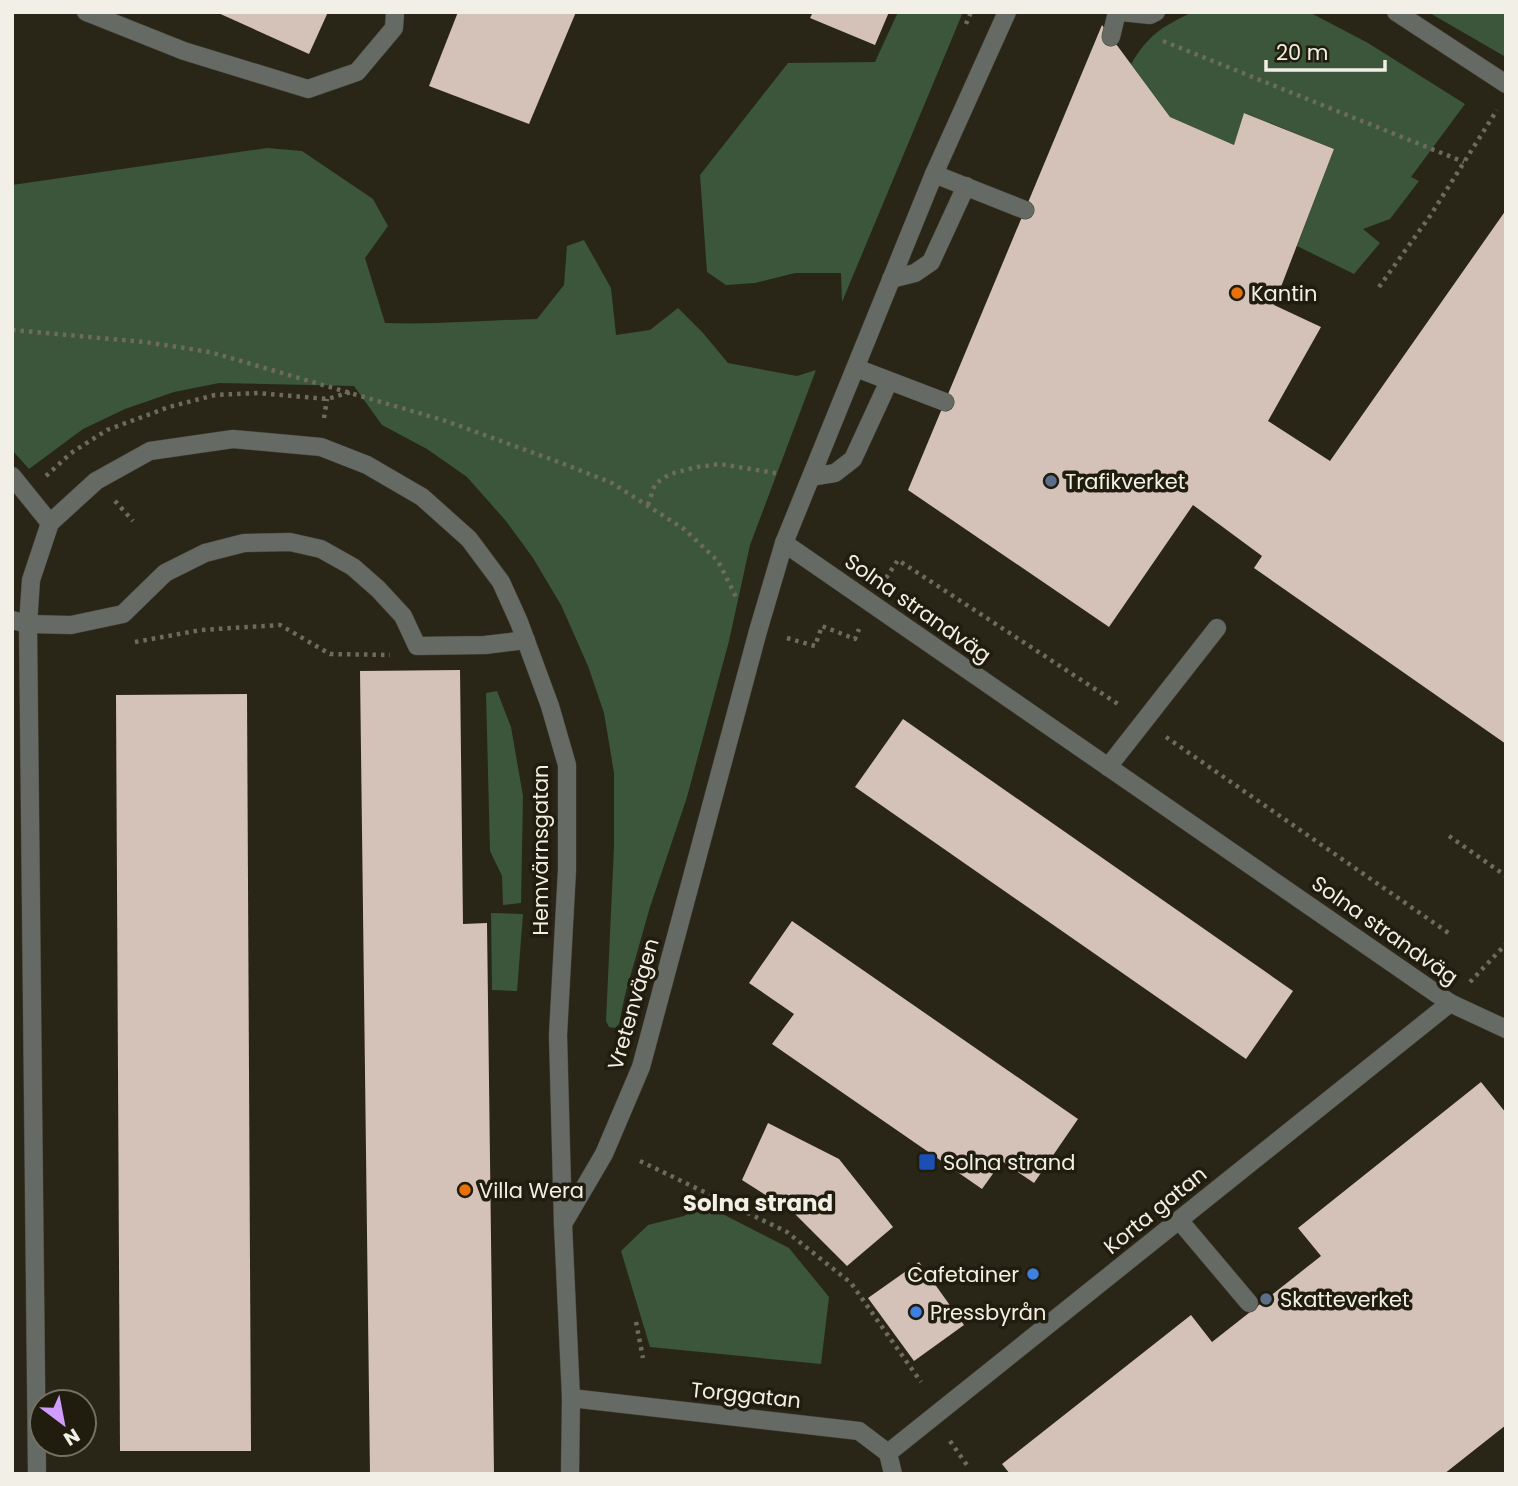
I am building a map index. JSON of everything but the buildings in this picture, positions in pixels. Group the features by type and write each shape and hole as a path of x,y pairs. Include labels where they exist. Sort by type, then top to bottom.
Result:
{"street":[{"path":"86,12 184,51 308,89 358,72 394,28 395,12"},
{"path":"784,543 934,174 1007,12"},
{"path":"1116,21 1156,12"},
{"path":"1396,12 1506,84"},
{"path":"934,174 1025,210"},
{"path":"891,279 915,274 931,262 966,186"},
{"path":"856,368 945,402"},
{"path":"811,477 835,473 853,459 889,381"},
{"name":"Hemvärnsgatan","path":"37,1474 20,622 50,523 96,481 150,451 233,439 321,447 368,465 422,497 469,539 501,582 550,706 567,765 567,870 558,1035 563,1224"},
{"path":"12,476 50,523"},
{"path":"20,622 71,625 123,614 165,573 205,553 244,543 290,542 321,549 353,567 379,589 403,616 417,646 485,645 526,640"},
{"name":"Solna strandväg","path":"784,543 1450,1003 1506,1029"},
{"name":"Vretenvägen","path":"563,1224 604,1154 640,1067 784,543"},
{"path":"1108,767 1217,628"},
{"name":"Korta gatan","path":"888,1453 1450,1003"},
{"path":"1179,1220 1249,1303"},
{"path":"563,1224 571,1398 570,1474"},
{"name":"Torggatan","path":"571,1398 859,1431 888,1453"},
{"path":"888,1453 893,1474"}],"path":[{"path":"1116,21 1464,162"},
{"path":"1379,286 1430,216 1499,107"},
{"path":"12,330 145,342 210,352 446,421 576,468 612,484 684,529 718,561 739,601"},
{"path":"649,505 655,484 670,474 697,467 720,464 811,477"},
{"path":"898,559 1144,721 1450,934"},
{"path":"128,644 201,630 280,625 330,654 398,656"},
{"path":"815,646 822,626 855,639"},
{"path":"1449,836 1506,876"},
{"path":"1450,1003 1506,944"},
{"path":"640,1161 787,1232 798,1240 851,1283 921,1382"},
{"path":"636,1322 643,1358"}],"green space":[{"path":"898,12 963,12 842,302 841,273 795,273 755,283 726,285 707,272 700,175 788,63 875,62"},
{"path":"1192,12 1309,12 1368,43 1465,104 1411,177 1419,181 1390,219 1363,229 1380,243 1354,274 1297,246 1334,149 1245,113 1234,145 1170,117 1131,64 1157,32"},
{"path":"1428,12 1506,12 1506,54 1504,56"},
{"path":"267,148 302,151 373,199 388,226 365,258 385,323 537,319 564,285 567,246 584,240 611,288 616,335 650,330 678,308 728,363 797,376 816,370 750,545 729,641 687,797 650,907 619,1024 615,1028 609,1027 606,1021 614,847 614,773 604,713 588,666 561,605 533,558 506,521 467,477 427,449 382,425 354,386 219,383 174,392 125,409 83,429 29,469 12,450 12,185"},
{"path":"497,691 511,727 523,796 521,903 503,905 502,876 490,851 486,693"},
{"path":"491,913 523,914 517,991 492,990"},
{"path":"705,1205 789,1248 829,1297 821,1364 650,1347 621,1251 648,1225 684,1216"}],"place":[{"name":"Kantin","path":"1237,293"},
{"name":"Trafikverket","path":"1051,481"},
{"name":"Solna strand","path":"927,1162"},
{"name":"Villa Wera","path":"465,1190"},
{"name":"Cafetainer","path":"1033,1274"},
{"name":"Skatteverket","path":"1266,1299"},
{"name":"Pressbyrån","path":"916,1312"}],"district":[{"name":"Solna strand","path":"758,1203"}]}
